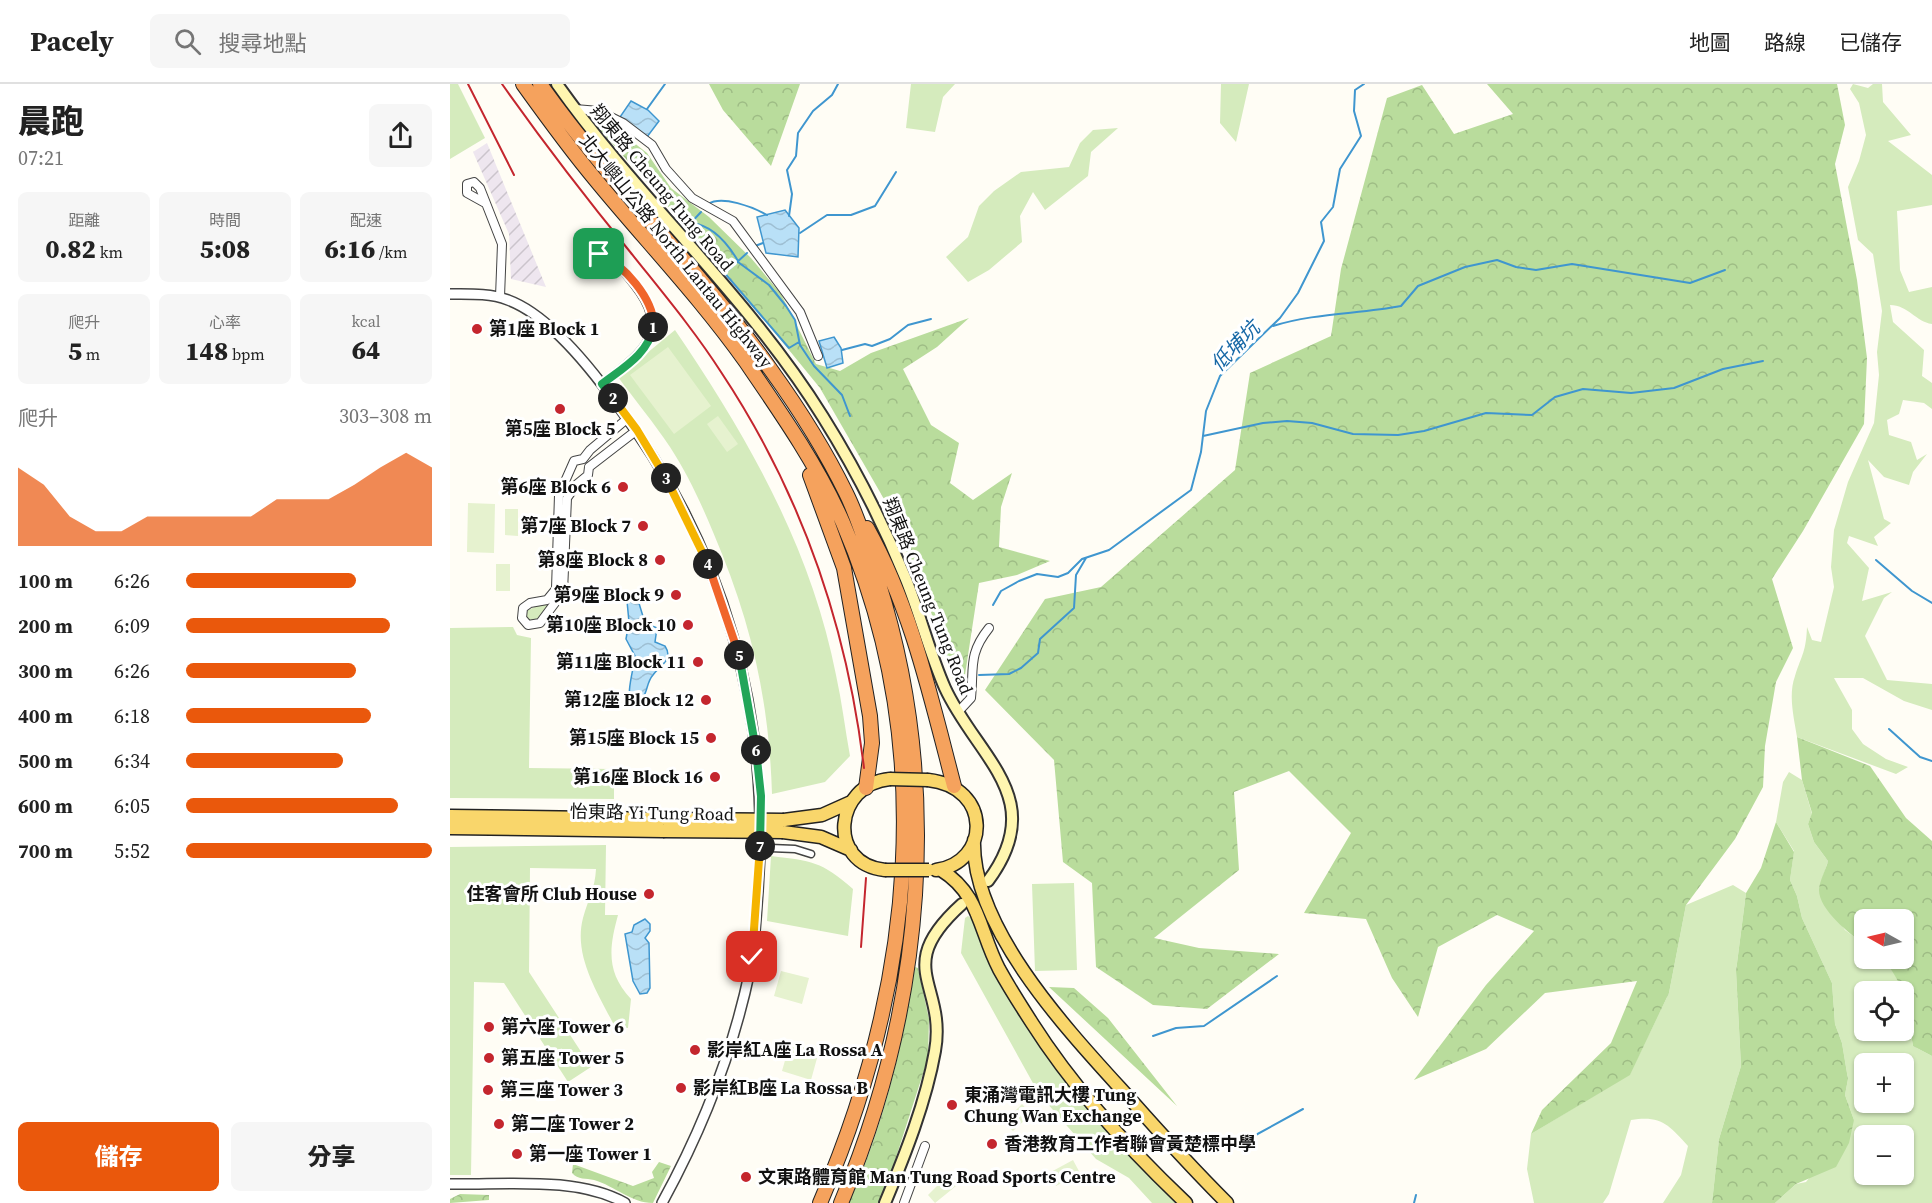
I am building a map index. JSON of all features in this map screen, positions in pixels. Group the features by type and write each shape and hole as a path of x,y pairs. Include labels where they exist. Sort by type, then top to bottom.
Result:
{"highway":[{"name":"北大嶼山公路 North Lantau Highway","path":"523,84 579,160 731,342 826,489 842,523 871,606 898,727 905,813 898,926 880,1027 854,1118 820,1203"},
{"name":"北大嶼山公路 North Lantau Highway","path":"540,84 616,184 744,333 820,445 847,494 884,600 904,679 914,747 918,834 910,945 897,1027 872,1123 841,1203"},
{"path":"797,443 844,568 872,730 871,760 866,788"},
{"path":"847,494 890,572 927,685 954,786"}],"main road":[{"name":"翔東路 Cheung Tung Road","path":"557,84 627,174 754,323 822,415 868,495 891,543 938,672 958,712 994,761 1010,801 1009,842 1004,857 988,882"},
{"path":"974,840 959,862 935,870 885,870 864,863 850,850 843,827 851,802 866,788 890,779 928,780 954,786 965,794 974,809 976,824 974,863 979,883 1000,931 1017,961 1086,1051 1227,1203"},
{"name":"怡東路 Yi Tung Road","path":"783,826 826,814 851,802"},
{"name":"怡東路 Yi Tung Road","path":"450,816 663,825"},
{"name":"怡東路 Yi Tung Road","path":"450,828 783,826 821,837 850,850"},
{"path":"935,870 959,882 969,894 999,968 1055,1055 1103,1116 1186,1203"},
{"path":"885,1203 915,1124 935,1052 936,1027 926,976 927,952 935,931 962,904"}],"street":[{"path":"576,109 599,111 623,123 652,145 666,169 692,198 733,221 800,312 818,356"},
{"path":"485,203 502,244 500,297"},
{"path":"599,254 617,262 644,296 653,323 650,340 644,349 602,384"},
{"path":"450,294 500,297 528,311 571,348 602,384 637,430 656,460 692,528 736,640 746,683 761,796 754,942 739,1015 709,1106 662,1203"},
{"path":"583,459 589,466 589,472 567,498 563,592 540,623 528,625 522,618 523,608 530,603 547,600 556,589 559,495 571,463 583,459 590,450 628,418"},
{"path":"589,466 637,430"},
{"path":"569,473 574,478 584,479"},
{"path":"958,712 971,698 973,657 976,646 989,628"},
{"path":"770,848 795,849 811,854"},
{"path":"904,1203 925,1146"},
{"path":"450,1184 582,1187 608,1194 625,1203"}],"shaded area":[{"path":"487,143 546,287 511,279 509,234 473,152"}],"green space":[{"path":"450,84 458,84 485,138 450,159"},
{"path":"709,84 800,84 771,166 723,110"},
{"path":"911,84 955,84 943,97 935,132 906,128"},
{"path":"1221,84 1249,84 1236,142 1220,123"},
{"path":"1487,84 1837,84 1845,125 1835,164 1857,280 1867,358 1864,424 1803,531 1772,579 1793,648 1776,682 1765,746 1763,787 1735,839 1686,905 1669,993 1630,1075 1531,1134 1542,1110 1611,1043 1637,981 1545,993 1486,1049 1414,1080 1486,985 1534,931 1497,915 1438,947 1418,1017 1392,978 1366,919 1304,913 1351,833 1289,771 1234,792 1239,870 1154,938 1199,948 1279,954 1207,1009 1153,1005 1096,967 1092,883 1063,862 1054,760 985,690 1045,599 1101,587 1235,470 1250,373 1331,336 1341,269 1387,98 1422,85 1454,134 1513,114"},
{"path":"1853,84 1868,88 1873,84 1882,84 1883,102 1911,135 1888,141 1932,175 1932,205 1897,211 1900,270 1909,292 1932,287 1932,324 1926,323 1902,308 1890,305 1893,322 1924,350 1922,376 1932,383 1932,409 1924,403 1903,400 1899,414 1887,420 1889,435 1911,442 1917,460 1927,454 1913,472 1909,485 1884,477 1868,460 1884,519 1891,523 1874,537 1878,546 1849,536 1847,543 1869,568 1862,601 1892,592 1884,598 1865,636 1887,680 1932,684 1932,710 1904,701 1863,678 1834,678 1852,710 1852,729 1863,744 1886,759 1908,767 1896,774 1797,737 1792,706 1793,683 1805,648 1807,627 1812,640 1821,642 1834,587 1831,567 1834,530 1848,482 1874,423 1879,375 1877,352 1882,311 1873,254 1858,240 1848,187 1859,161 1866,135 1859,103 1850,89"},
{"path":"605,120 647,153 671,188 709,217 751,258 781,294 816,364 840,371 871,353 969,318 937,347 903,369 931,425 959,443 950,483 973,500 1012,473 1001,507 999,547 1050,561 1017,575 979,583 963,688 954,682 929,606 888,506 820,388 712,256 594,123"},
{"path":"1118,128 1091,152 1088,176 1045,210 1033,192 1020,216 1022,242 989,270 968,282 946,257 968,237 979,206 994,191 1021,172 1069,167 1080,143 1093,130"},
{"path":"675,330 751,452 793,538 810,582 825,628 836,675 850,756 825,782 772,794 762,692 756,660 738,597 704,510 682,467 664,438 618,377"},
{"path":"668,347 711,406 674,434 630,375"},
{"path":"718,416 738,444 727,452 707,424"},
{"path":"468,503 495,504 494,553 467,552"},
{"path":"505,509 518,509 518,536 505,535"},
{"path":"496,564 510,564 510,591 496,591"},
{"path":"560,581 561,591 539,620 530,622 526,619 526,611 554,598"},
{"path":"513,627 517,635 531,638 529,768 614,769 614,799 450,798 450,628"},
{"path":"1797,737 1870,766 1906,818 1932,841 1932,1056 1913,1046 1914,981 1898,981 1891,969 1914,969 1914,909 1854,909 1854,936 1829,913 1820,897 1819,889 1828,861 1814,842 1808,824 1812,813 1802,780"},
{"path":"1789,772 1802,780 1812,814 1808,824 1814,842 1828,861 1819,889 1845,930 1854,937 1854,969 1893,969 1898,981 1854,981 1854,1041 1912,1041 1913,1046 1932,1056 1932,1203 1775,1203 1796,1184 1806,1182 1854,1120 1845,1095 1848,1079 1842,1043 1835,1024 1832,983 1802,918 1797,896 1790,880 1794,851 1776,822 1783,782"},
{"path":"1776,822 1794,852 1790,880 1797,896 1802,918 1832,983 1835,1024 1842,1043 1848,1079 1845,1095 1854,1120 1849,1143 1836,1167 1796,1184 1775,1203 1712,1203 1719,1139 1741,1066 1736,971 1746,893 1761,868"},
{"path":"606,845 605,915 618,915 613,938 612,959 617,979 631,999 628,1028 615,1027 589,974 581,946 583,918 593,888 596,869 530,868 529,972 591,1067 568,1082 504,983 474,982 471,1175 450,1175 450,847"},
{"path":"771,856 815,864 832,873 853,889 848,936 767,921"},
{"path":"1074,883 1077,970 1035,971 1032,884"},
{"path":"1733,885 1746,893 1736,971 1741,1066 1719,1139 1712,1203 1663,1203 1681,1175 1688,1146 1664,1123 1641,1119 1631,1120 1609,1194 1603,1203 1534,1203 1527,1169 1531,1134 1630,1074 1669,993 1686,905"},
{"path":"968,916 1011,1000 1180,1203 1152,1203 1129,1178 1096,1159 1039,1094 961,953 965,918"},
{"path":"915,967 918,968 929,1019 928,1058 879,1203 849,1203 872,1146 890,1087"},
{"path":"781,971 809,978 802,1004 774,996"},
{"path":"1049,987 1074,988 1108,1018 1177,1106"},
{"path":"790,1043 819,1051 811,1080 782,1071"},
{"path":"1022,1104 1031,1114 1013,1131 1004,1122"},
{"path":"1073,1160 1080,1173 1056,1186 1049,1173"},
{"path":"659,1162 671,1166 653,1203 637,1200 602,1183 579,1178 572,1173 573,1164 633,1186 654,1178 652,1172"},
{"path":"947,1176 956,1186 935,1203 928,1195"},
{"path":"460,1194 489,1195 489,1200 450,1203 450,1199"}],"water":[{"path":"631,101 648,110 659,121 647,137 620,117"},
{"path":"785,210 799,228 798,257 766,253 757,217"},
{"path":"834,337 841,348 843,363 827,368 819,341"},
{"path":"640,593 638,600 645,623 657,628 655,642 665,646 668,655 650,679 642,699 632,705 629,695 635,656 626,639 629,622 627,601 632,595"},
{"path":"645,919 650,924 650,931 645,938 649,943 650,988 647,993 640,994 633,981 625,934 632,932 634,925"}],"waterway":[{"path":"647,109 665,84"},
{"path":"789,216 792,194 787,170 796,156 798,133 813,111 832,95 838,84"},
{"name":"低埔坑","path":"993,605 1001,591 1019,581 1037,574 1058,577 1068,573 1082,559 1109,550 1191,490 1201,452 1206,411 1220,376 1280,318 1298,293 1324,241 1321,222 1333,207 1340,169 1361,136 1354,111 1355,90 1364,84"},
{"path":"599,128 607,123 620,130"},
{"path":"800,233 827,215 851,215 875,206 896,172"},
{"path":"708,204 729,201 767,215"},
{"path":"701,212 686,228 789,348 799,342"},
{"path":"691,223 713,231 725,242 738,261"},
{"path":"755,246 763,243"},
{"path":"724,274 747,253"},
{"path":"1273,326 1320,316 1401,306 1418,286 1465,267 1497,260 1516,267 1536,270 1572,264 1690,283 1725,270"},
{"path":"738,262 769,285 786,306 795,320 800,345 814,366 842,395 850,416"},
{"path":"842,350 865,344 872,346 890,339 908,325 931,319"},
{"path":"1203,436 1263,423 1287,421 1312,423 1353,434 1398,435 1424,431 1486,413 1532,415 1555,397 1583,389 1631,393 1674,388 1723,369 1763,361"},
{"path":"979,675 1009,674 1021,668 1038,653 1040,639 1074,608 1076,575 1086,558"},
{"path":"1876,560 1912,591 1932,603"},
{"path":"1889,729 1920,757 1932,761"},
{"path":"1153,1036 1176,1028 1204,1026 1277,976"},
{"path":"1236,1142 1252,1137 1303,1109"},
{"path":"1414,1203 1416,1195"}],"railway":[{"path":"468,84 514,175"},
{"path":"502,84 565,170 700,341 749,417 774,464 816,561 832,612 846,663 864,768"},
{"path":"861,947 866,878"}],"place":[{"name":"第1座 Block 1","path":"477,329"},
{"name":"第5座 Block 5","path":"560,409"},
{"name":"第6座 Block 6","path":"623,487"},
{"name":"第7座 Block 7","path":"643,526"},
{"name":"第8座 Block 8","path":"660,560"},
{"name":"第9座 Block 9","path":"676,595"},
{"name":"第10座 Block 10","path":"688,625"},
{"name":"第11座 Block 11","path":"698,662"},
{"name":"第12座 Block 12","path":"706,700"},
{"name":"第15座 Block 15","path":"711,738"},
{"name":"第16座 Block 16","path":"715,777"},
{"name":"住客會所 Club House","path":"649,894"},
{"name":"第六座 Tower 6","path":"489,1027"},
{"name":"影岸紅A座 La Rossa A","path":"695,1050"},
{"name":"第五座 Tower 5","path":"489,1058"},
{"name":"影岸紅B座 La Rossa B","path":"681,1088"},
{"name":"第三座 Tower 3","path":"488,1090"},
{"name":"東涌灣電訊大樓 Tung Chung Wan Exchange","path":"952,1105"},
{"name":"第二座 Tower 2","path":"499,1124"},
{"name":"香港教育工作者聯會黃楚標中學","path":"992,1144"},
{"name":"第一座 Tower 1","path":"517,1154"},
{"name":"文東路體育館 Man Tung Road Sports Centre","path":"746,1177"}],"route":[{"path":"599,254 617,262 644,296 652,314 653,323 650,340 639,355 602,384 637,430 656,460 692,528 736,640 746,683 761,796 759,870 752,957"}]}
